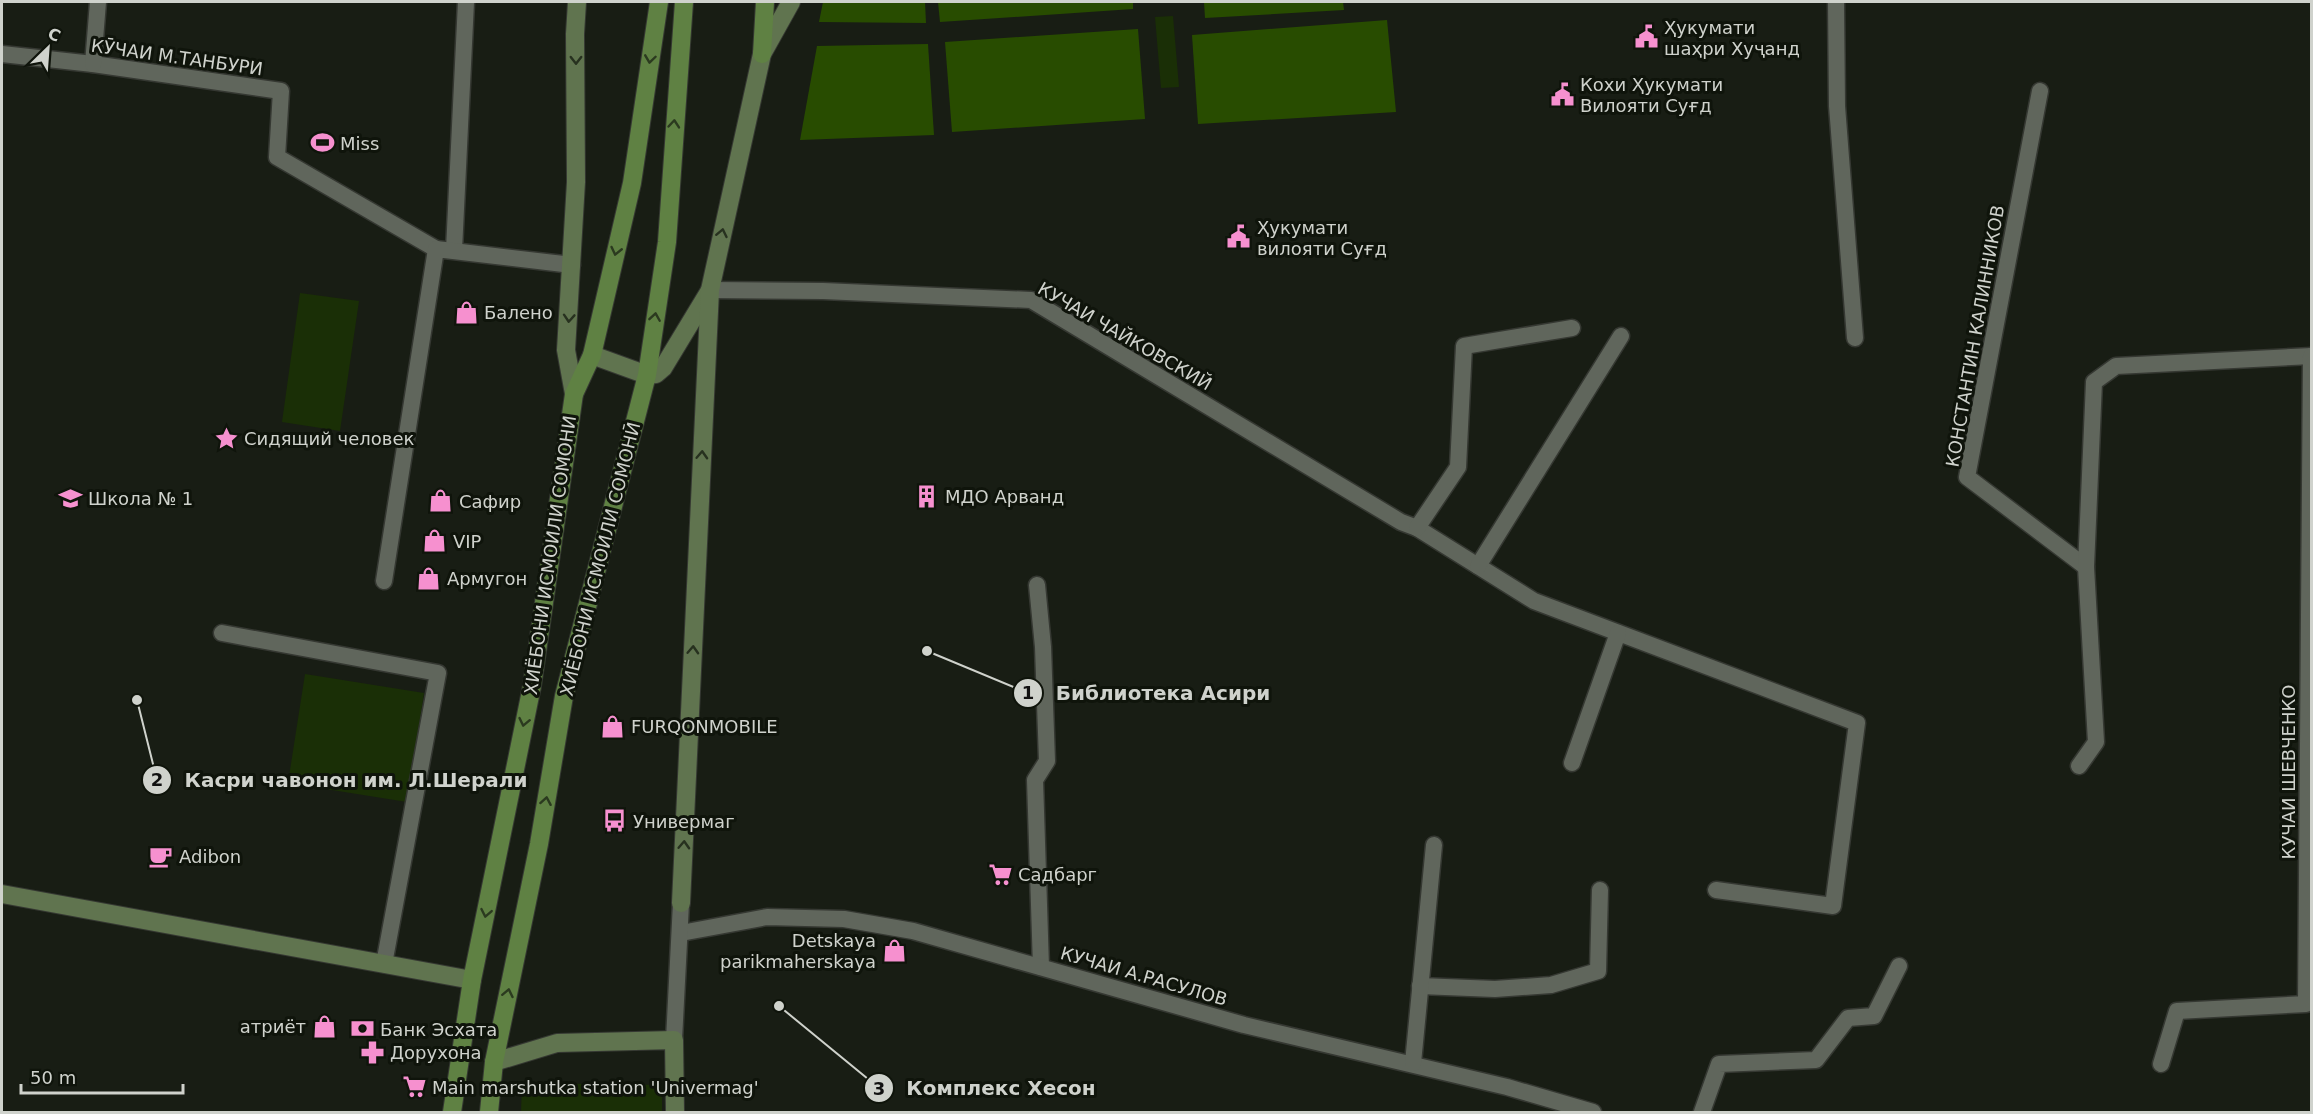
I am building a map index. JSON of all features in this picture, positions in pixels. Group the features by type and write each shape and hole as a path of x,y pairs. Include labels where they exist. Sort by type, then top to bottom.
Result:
{"main road":[{"path":"574,394 566,350 576,182 575,34 577,2"},
{"name":"ХИЁБОНИ ИСМОИЛИ СОМОНИ","path":"452,1113 472,980 532,686 574,394 592,355 632,183 658,2"},
{"name":"ХИЁБОНИ ИСМОИЛИ СОМОНӢ","path":"489,1113 494,1062 538,844 564,696 647,375 667,242 684,2"},
{"path":"681,903 710,290 762,54 765,2"},
{"path":"762,54 791,2"},
{"path":"592,355 647,375 656,374 663,368 710,290"},
{"path":"2,894 472,980"},
{"path":"494,1062 556,1043 674,1040 675,1113"}],"street":[{"path":"93,64 98,2"},
{"path":"454,250 466,2"},
{"path":"1836,2 1837,106 1855,339"},
{"name":"КӮЧАИ М.ТАНБУРИ","path":"2,54 93,64 281,91 278,157 436,249"},
{"name":"КОНСТАНТИН КАЛИННИКОВ","path":"2040,91 1967,477 2086,567"},
{"path":"384,581 436,249 572,265"},
{"name":"КУЧАИ ЧАЙКОВСКИЙ","path":"710,290 824,291 1031,300 1401,522 1417,528 1534,601 1857,723 1833,906 1716,890"},
{"path":"1417,528 1458,467 1464,346 1572,328"},
{"path":"1478,566 1622,336"},
{"path":"2079,766 2096,742 2086,567 2094,382 2116,366 2311,356"},
{"name":"КУЧАИ ШЕВЧЕНКО","path":"2161,1064 2177,1011 2309,1004 2311,356"},
{"path":"1037,585 1043,647 1047,761 1035,780 1041,967"},
{"path":"222,633 438,673 384,964"},
{"path":"1572,763 1618,633"},
{"path":"1413,1064 1434,845"},
{"path":"1420,986 1495,989 1551,985 1598,971 1600,890"},
{"path":"674,1040 681,903"},
{"name":"КУЧАИ А.РАСУЛОВ","path":"681,933 767,917 844,919 913,931 1244,1025 1507,1087 1593,1113"},
{"path":"1702,1113 1719,1064 1816,1060 1848,1018 1874,1016 1899,966"}],"green space":[{"path":"823,2 925,2 926,23 819,22"},
{"path":"938,2 1133,2 1133,9 940,22"},
{"path":"1204,2 1343,2 1344,10 1205,18"},
{"path":"1173,16 1179,87 1161,88 1155,17"},
{"path":"1387,20 1396,112 1198,124 1192,35"},
{"path":"1138,29 1145,119 952,132 945,42"},
{"path":"928,44 934,135 800,140 817,46"},
{"path":"300,293 359,301 340,431 282,422"},
{"path":"305,674 424,693 407,802 288,783"},
{"path":"522,1083 662,1085 662,1112 521,1112"}],"place":[{"name":"Ҳукумати шаҳри Хуҷанд","path":"1646,37"},
{"name":"Кохи Ҳукумати Вилояти Суғд","path":"1562,94"},
{"name":"Miss","path":"322,143"},
{"name":"Ҳукумати вилояти Суғд","path":"1239,237"},
{"name":"Балено","path":"466,312"},
{"name":"Сидящий человек","path":"226,438"},
{"name":"МДО Арванд","path":"927,496"},
{"name":"Школа № 1","path":"70,498"},
{"name":"Сафир","path":"441,501"},
{"name":"VIP","path":"435,541"},
{"name":"Армугон","path":"429,578"},
{"name":"Библиотека Асири","path":"927,651"},
{"name":"Касри чавонон им. Л.Шерали","path":"137,700"},
{"name":"FURQONMOBILE","path":"613,726"},
{"name":"Универмаг","path":"615,821"},
{"name":"Adibon","path":"161,856"},
{"name":"Садбарг","path":"1000,874"},
{"name":"Detskaya parikmaherskaya","path":"894,950"},
{"name":"Комплекс Хесон","path":"779,1006"},
{"name":"атриёт","path":"324,1026"},
{"name":"Банк Эсхата","path":"362,1029"},
{"name":"Дорухона","path":"372,1052"},
{"name":"Main marshutka station 'Univermag'","path":"414,1087"}]}
